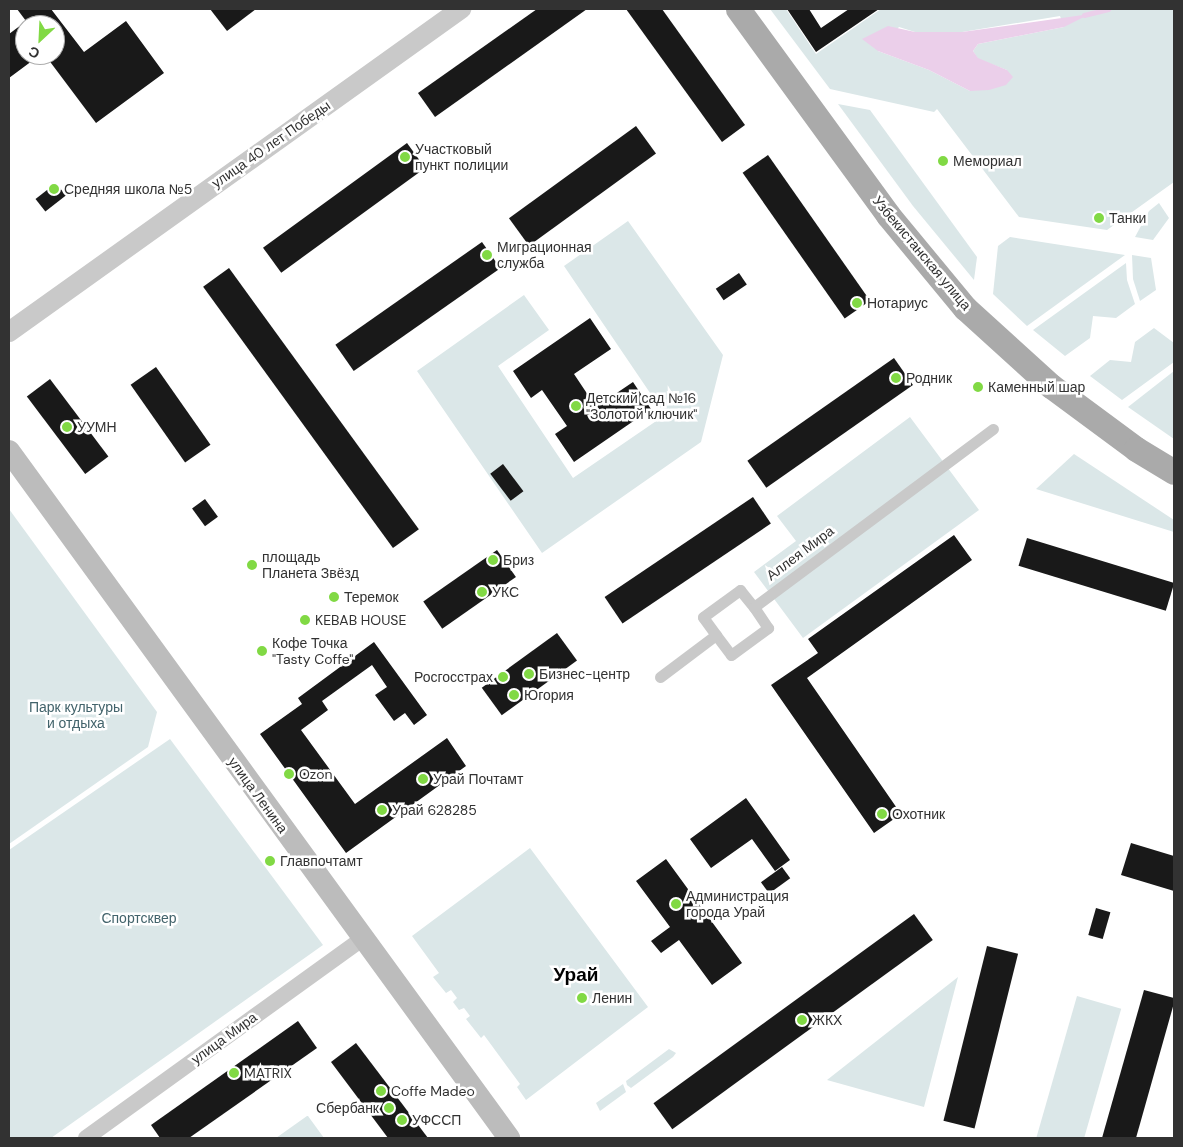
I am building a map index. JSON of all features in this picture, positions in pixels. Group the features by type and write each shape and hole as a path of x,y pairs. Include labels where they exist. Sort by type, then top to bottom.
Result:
{"main road":[{"name":"Узбекистанская улица","path":"738,9 888,214 966,308 1051,386 1136,449 1174,472"},
{"name":"улица Ленина","path":"9,451 509,1138"}],"street":[{"name":"улица 40 лет Победы","path":"9,332 461,9"},
{"name":"Аллея Мира","path":"754,607 993,429"},
{"path":"740,590 754,607 768,628 731,655 703,617 740,590"},
{"path":"660,677 716,635"},
{"name":"улица Мира","path":"86,1138 363,938"}],"green space":[{"path":"770,9 786,9 816,54 881,9 1174,9 1174,182 1107,230 1019,217 937,109 934,112 830,89","holes":["1060,16 1064,27 978,44 973,51 978,59 1007,70 970,91 929,70 878,51 899,27 915,32 962,32"]},
{"path":"838,104 870,110 977,257 974,280 913,206"},
{"path":"1159,203 1169,218 1153,240 1135,237 1149,211"},
{"name":"Детский сад №16 \"Золотой ключик\"","path":"628,221 723,355 701,442 542,553 417,371 524,295 549,330 498,366 573,478 665,415 564,266"},
{"path":"1010,237 1125,255 1027,326 993,294 998,246"},
{"path":"1132,255 1151,258 1156,290 1140,301 1133,279"},
{"path":"1126,263 1127,280 1135,304 1116,318 1093,316 1090,338 1065,356 1033,330"},
{"path":"1154,328 1174,343 1174,362 1122,400 1090,376 1110,360 1131,362 1135,342"},
{"path":"1174,371 1174,439 1128,407"},
{"path":"910,417 979,510 803,638 754,572 796,541 777,516"},
{"path":"1074,454 1174,520 1174,532 1036,489"},
{"name":"Парк культуры и отдыха","path":"9,509 157,712 148,747 9,844"},
{"name":"Спортсквер","path":"170,739 323,945 51,1138 9,1138 9,850"},
{"path":"530,848 648,1007 526,1100 517,1087 520,1084 484,1035 481,1038 466,1019 470,1016 464,1008 459,1010 453,1002 457,998 451,990 446,993 433,977 439,973 412,936"},
{"path":"958,977 924,1107 827,1080"},
{"path":"1077,996 1121,1009 1084,1138 1036,1137"},
{"path":"669,1049 676,1053 673,1057 631,1088 627,1085 626,1081"},
{"path":"623,1084 626,1092 600,1111 596,1103"},
{"path":"307,1116 324,1138 276,1138"}],"shaded area":[{"path":"1090,14 1064,27 978,44 973,51 978,58 1007,70 1013,77 1006,85 989,90 970,91 929,70 878,51 862,39 888,26 915,32 962,32"}],"building":[{"path":"17,9 51,9 56,15 22,15"},
{"path":"210,9 256,9 227,31"},
{"path":"537,9 587,9 435,117 418,93"},
{"path":"626,9 662,9 745,125 722,142"},
{"path":"787,9 809,9 821,28 849,9 879,9 816,52"},
{"path":"126,21 164,73 96,123 52,65 65,65 65,27 84,52"},
{"path":"15,30 15,65 27,65 9,78 9,34"},
{"path":"636,126 656,154 529,246 509,218"},
{"path":"407,143 425,168 281,273 263,248"},
{"path":"768,155 870,301 845,319 743,173"},
{"path":"56,183 66,196 45,212 36,199"},
{"path":"482,242 500,268 354,371 335,345"},
{"path":"229,268 419,529 393,548 203,287"},
{"path":"739,273 747,285 724,300 716,289"},
{"path":"590,318 611,349 574,374 596,407 633,382 651,409 574,462 555,434 567,426 542,390 531,398 513,371"},
{"path":"894,358 913,385 766,488 747,461"},
{"path":"156,367 210,445 185,463 131,385"},
{"name":"УУМН","path":"50,379 108,456 85,474 27,396"},
{"path":"503,464 523,491 511,501 490,474"},
{"path":"753,497 771,524 622,624 605,597"},
{"path":"205,499 218,517 205,526 192,508"},
{"path":"954,535 972,560 807,678 901,814 874,833 771,685 818,653 808,639"},
{"path":"1027,538 1174,583 1166,611 1019,566"},
{"path":"497,550 516,577 442,629 423,602"},
{"name":"Бизнес-центр","path":"557,633 577,661 502,715 482,688"},
{"path":"374,642 427,715 414,725 405,713 394,721 375,695 387,687 372,665 322,701 328,710 301,730 355,804 447,738 466,766 346,853 260,734 302,704 298,698"},
{"path":"746,798 790,860 775,871 752,839 711,868 690,839"},
{"path":"1131,843 1174,856 1174,891 1121,875"},
{"name":"Администрация города Урай","path":"666,859 742,963 712,985 679,940 661,953 651,941 670,927 636,881"},
{"path":"782,867 790,878 769,894 761,882"},
{"path":"1096,908 1110,912 1103,939 1088,935"},
{"path":"914,914 933,940 672,1129 653,1103"},
{"path":"987,946 1018,954 975,1128 943,1121"},
{"path":"1144,990 1174,998 1174,1003 1136,1138 1102,1138"},
{"path":"298,1021 317,1048 189,1138 160,1138 151,1125"},
{"path":"356,1043 428,1138 388,1138 331,1062"}],"waterway":[{"path":"1084,15 1108,9"}],"place":[{"name":"Участковый пункт полиции","path":"405,157"},
{"name":"Мемориал","path":"943,161"},
{"name":"Средняя школа №5","path":"54,189"},
{"name":"Танки","path":"1099,218"},
{"name":"Миграционная служба","path":"487,255"},
{"name":"Нотариус","path":"857,303"},
{"name":"Родник","path":"896,378"},
{"name":"Каменный шар","path":"978,387"},
{"name":"Детский сад №16 \"Золотой ключик\"","path":"576,406"},
{"name":"УУМН","path":"67,427"},
{"name":"Бриз","path":"493,560"},
{"name":"площадь Планета Звёзд","path":"252,565"},
{"name":"УКС","path":"482,592"},
{"name":"Теремок","path":"334,597"},
{"name":"KEBAB HOUSE","path":"305,620"},
{"name":"Кофе Точка \"Tasty Coffe\"","path":"262,651"},
{"name":"Бизнес-центр","path":"529,674"},
{"name":"Росгосстрах","path":"503,677"},
{"name":"Югория","path":"514,695"},
{"name":"Ozon","path":"289,774"},
{"name":"Урай Почтамт","path":"423,779"},
{"name":"Урай 628285","path":"382,810"},
{"name":"Охотник","path":"882,814"},
{"name":"Главпочтамт","path":"270,861"},
{"name":"Администрация города Урай","path":"676,904"},
{"name":"Ленин","path":"582,998"},
{"name":"ЖКХ","path":"802,1020"},
{"name":"MATRIX","path":"234,1073"},
{"name":"Coffe Madeo","path":"381,1091"},
{"name":"Сбербанк","path":"389,1108"},
{"name":"УФССП","path":"402,1120"}],"district":[{"name":"Урай","path":"576,975"}]}
